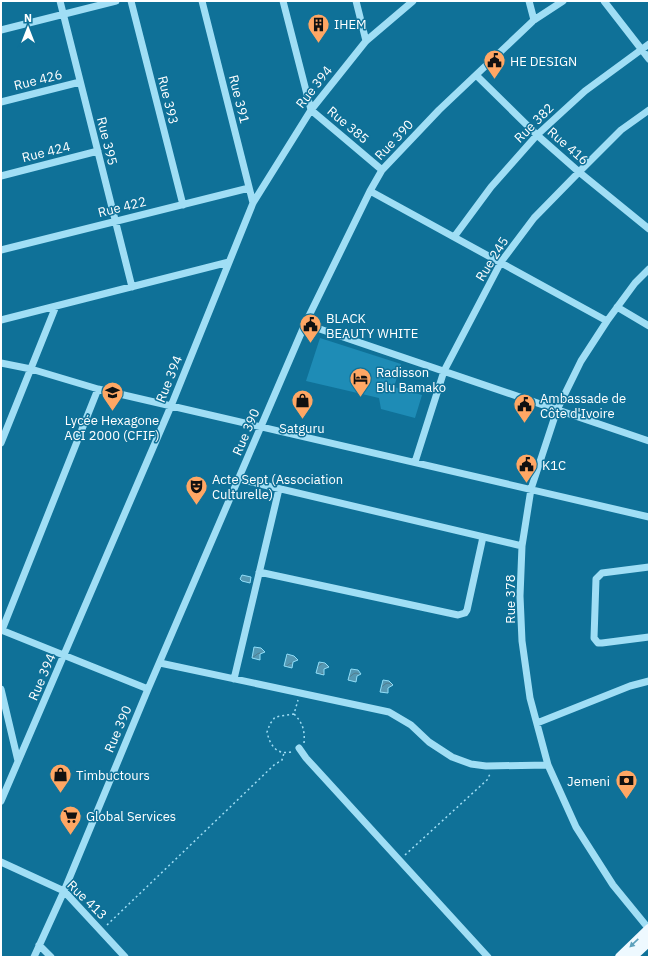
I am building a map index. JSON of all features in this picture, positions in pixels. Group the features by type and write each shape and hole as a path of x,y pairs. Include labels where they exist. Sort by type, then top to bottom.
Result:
{"main road":[{"path":"620,957 649,929"},
{"path":"632,957 649,941"}],"street":[{"name":"Rue 395","path":"60,1 132,287"},
{"path":"1,30 116,1"},
{"name":"Rue 393","path":"131,1 183,205"},
{"name":"Rue 391","path":"202,1 253,203"},
{"name":"Rue 385","path":"283,1 311,110 382,170"},
{"path":"356,1 366,41"},
{"name":"Rue 394","path":"1,801 171,406 253,203 311,110 366,41 413,1"},
{"path":"529,1 534,20"},
{"name":"Rue 390","path":"34,957 64,891 148,689 305,324 370,191 382,170 439,110 534,20 563,1"},
{"path":"604,1 649,59"},
{"name":"Rue 382","path":"454,237 491,187 537,135 585,91 649,44"},
{"name":"Rue 416","path":"476,75 537,135 579,172 649,229"},
{"name":"Rue 426","path":"1,102 80,82"},
{"name":"Rue 245","path":"415,462 444,371 501,262 534,218 621,130 649,110"},
{"name":"Rue 424","path":"1,176 98,151"},
{"name":"Rue 422","path":"1,250 249,188"},
{"path":"370,191 607,321"},
{"path":"1,320 229,262"},
{"name":"Rue 378","path":"649,269 635,283 580,361 557,410 531,489 522,546 520,596 522,641 530,698 548,765 576,827 612,885 649,929"},
{"path":"1,443 56,306"},
{"path":"617,307 649,326"},
{"path":"305,324 649,441"},
{"path":"1,363 31,369 98,389 649,516"},
{"path":"98,389 1,630 148,689"},
{"path":"239,479 522,546"},
{"path":"234,679 279,489"},
{"path":"259,572 458,615 465,613 467,610 483,537"},
{"path":"649,567 602,573 598,575 596,579 594,638 598,643 602,643 649,637"},
{"path":"160,663 389,712 411,725 429,742 452,757 471,764 491,766 548,765"},
{"path":"537,724 630,686 649,681"},
{"path":"1,689 18,761"},
{"path":"299,748 306,758 488,957"},
{"name":"Rue 413","path":"1,862 64,891 125,957"},
{"path":"39,945 51,957"}],"path":[{"path":"294,714 299,693"},
{"path":"294,714 303,724 304,743 293,752 284,753 277,750 271,744 267,732 275,716 294,714"},
{"path":"101,931 274,765 282,760 284,753"},
{"path":"399,860 487,780 490,776 491,766"}],"shaded area":[{"path":"320,338 401,364 394,387 422,395 415,418 381,409 379,398 306,381"}],"water":[{"path":"242,575 251,577 250,583 240,579"},
{"path":"254,647 261,648 265,652 260,654 260,660 252,658"},
{"path":"287,654 294,656 298,660 293,662 292,668 284,666"},
{"path":"319,662 325,663 329,667 324,669 324,675 316,673"},
{"path":"351,669 358,670 361,674 357,676 356,682 348,680"},
{"path":"383,680 389,681 393,685 388,688 388,693 380,692"}],"place":[{"name":"IHEM","path":"318,44"},
{"name":"HE DESIGN","path":"495,80"},
{"name":"BLACK BEAUTY WHITE","path":"310,344"},
{"name":"Radisson Blu Bamako","path":"361,398"},
{"name":"Lycée Hexagone ACI 2000 (CFIF)","path":"112,412"},
{"name":"Satguru","path":"302,420"},
{"name":"Ambassade de Côte d'Ivoire","path":"525,424"},
{"name":"K1C","path":"527,484"},
{"name":"Acte Sept (Association Culturelle)","path":"196,506"},
{"name":"Timbuctours","path":"61,794"},
{"name":"Jemeni","path":"626,800"},
{"name":"Global Services","path":"70,836"}]}
